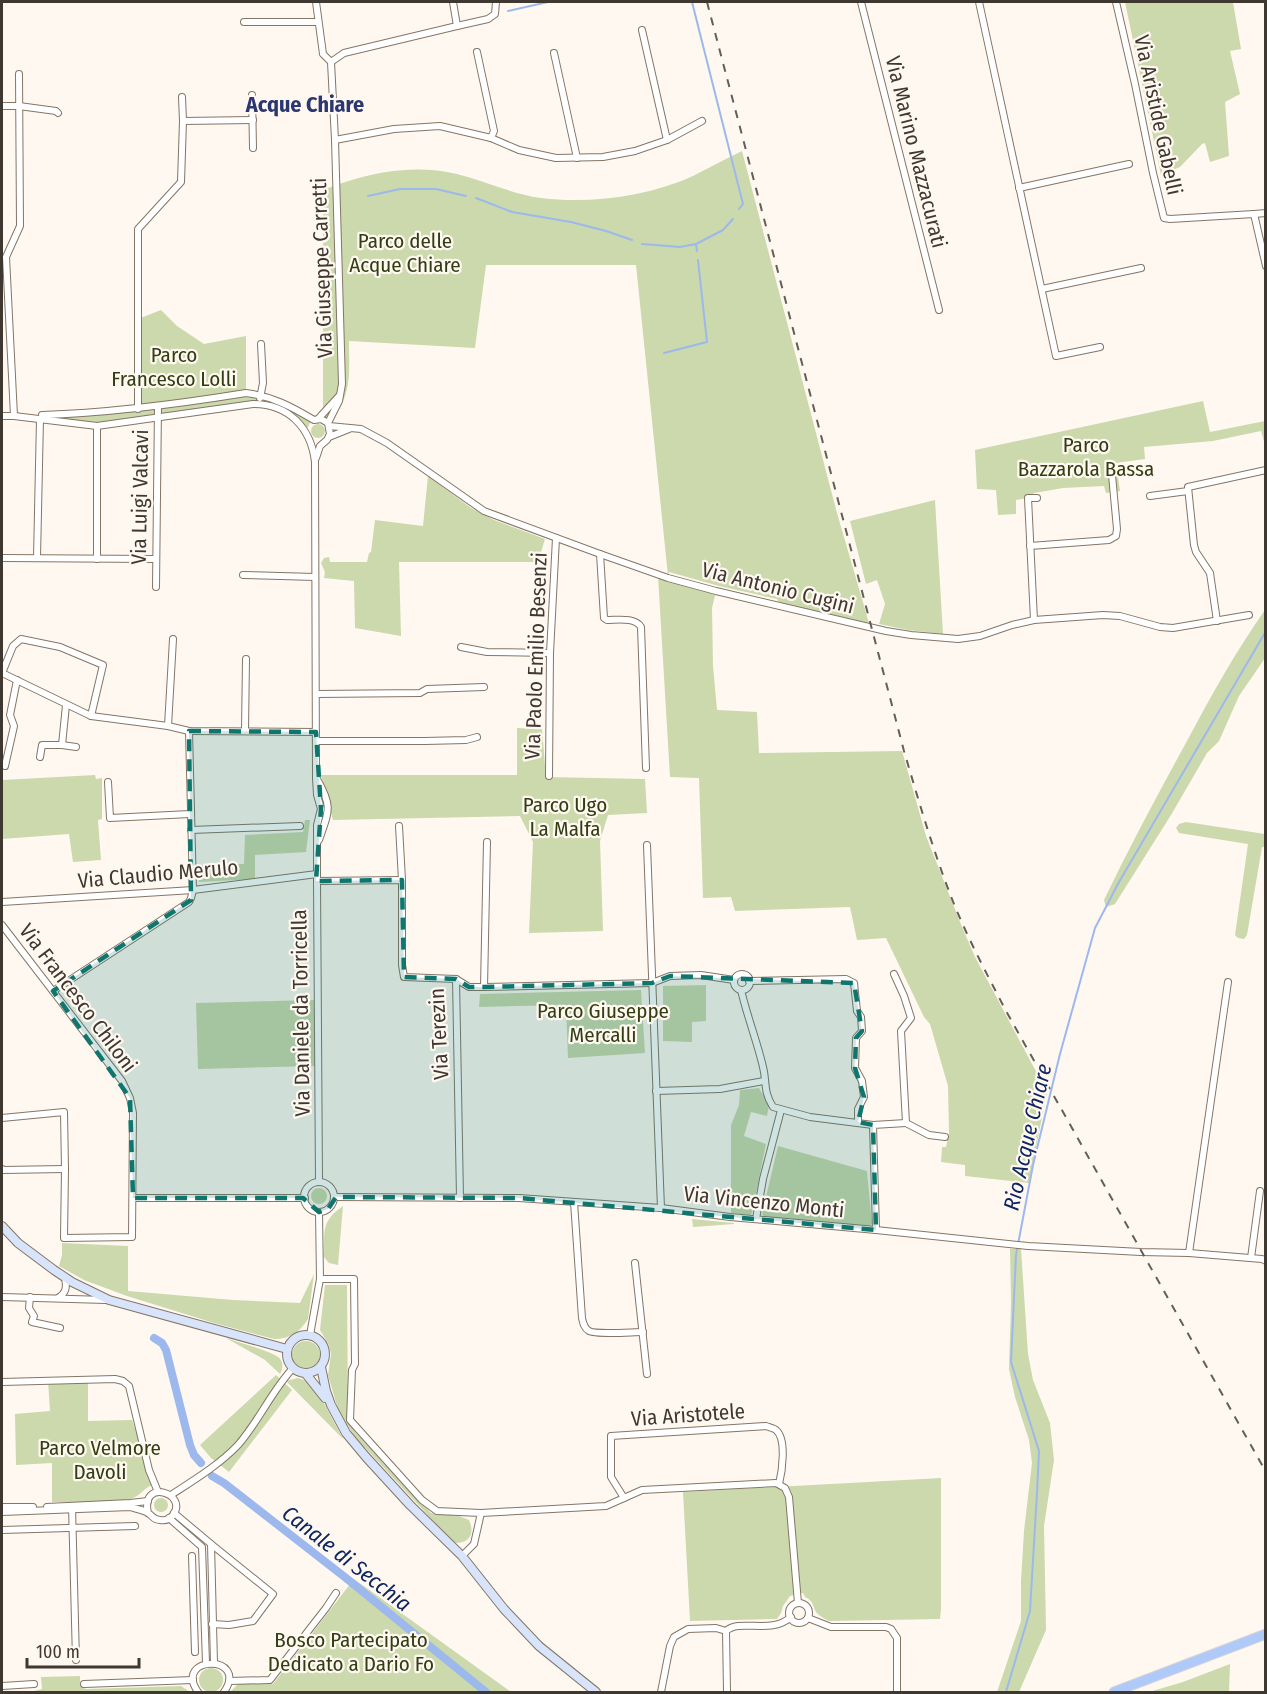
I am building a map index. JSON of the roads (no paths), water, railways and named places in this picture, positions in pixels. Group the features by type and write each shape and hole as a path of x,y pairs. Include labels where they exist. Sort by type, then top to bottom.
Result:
{"main road":[{"path":"2,1226 18,1244 65,1278 109,1300 288,1349"},
{"path":"321,1367 306,1374 292,1368 287,1359 288,1349 294,1340 310,1335 320,1341 325,1350 321,1367 331,1405 346,1433 366,1457 410,1505 462,1556 504,1609 539,1646 596,1692"},
{"path":"306,1374 331,1405"},
{"path":"1114,1692 1266,1634"}],"street":[{"name":"Via Giuseppe Carretti","path":"316,2 323,54 331,62 342,384 337,406 328,425"},
{"path":"453,2 457,26"},
{"path":"331,62 344,53 488,19 495,14 496,2"},
{"name":"Via Marino Mazzacurati","path":"861,2 939,310"},
{"path":"979,2 1056,356 1100,347"},
{"name":"Via Aristide Gabelli","path":"1116,2 1164,218 1266,213"},
{"path":"244,22 318,22"},
{"path":"642,30 667,140"},
{"path":"477,51 494,131 491,138"},
{"path":"554,53 577,158"},
{"path":"14,416 6,257 20,226 20,74"},
{"path":"252,95 253,148"},
{"path":"138,409 138,229 181,182 182,97"},
{"path":"2,106 19,106 58,113"},
{"path":"183,121 253,120"},
{"path":"335,140 394,129 440,126 491,138 519,150 556,158 603,157 635,151 667,140 702,121"},
{"path":"1020,188 1129,164"},
{"path":"1254,214 1266,266"},
{"path":"1041,289 1141,268"},
{"path":"258,404 263,383 261,344"},
{"name":"Via Antonio Cugini","path":"2,416 84,414 138,409 246,393 273,398 316,419 323,420 328,425 361,429 484,510 556,538 668,578 875,629 911,635 947,639 969,638 1034,620 1103,615 1120,616 1160,627 1173,628 1249,615"},
{"path":"306,431 308,424 341,394"},
{"name":"Via Antonio Cugini","path":"14,416 98,426 258,404 276,407 289,415 306,431 309,439"},
{"name":"Via Luigi Valcavi","path":"156,587 158,406"},
{"path":"37,558 40,419"},
{"path":"328,425 329,437"},
{"path":"97,558 98,426"},
{"path":"309,439 315,443 322,443 329,437 349,429"},
{"name":"Via Daniele da Torricella","path":"309,439 315,462 316,778 329,806 328,816 318,843 316,877 319,1182"},
{"name":"Via Daniele da Torricella","path":"315,462 322,443"},
{"path":"1150,496 1188,491 1188,488 1266,470"},
{"path":"1030,546 1108,540 1116,536 1118,529 1112,475"},
{"path":"1188,491 1194,546 1210,573 1217,621"},
{"path":"1034,620 1028,498 1037,498"},
{"name":"Via Paolo Emilio Besenzi","path":"549,776 550,653 556,538"},
{"path":"600,554 604,618 635,621 641,627 646,768"},
{"path":"2,558 155,559"},
{"path":"243,575 315,577"},
{"path":"91,716 103,665 60,647 21,639 13,646 2,673 91,716 189,730 316,732"},
{"path":"168,726 173,639"},
{"path":"461,647 487,652 550,653"},
{"path":"245,730 246,659"},
{"path":"5,766 14,726 10,715 17,681"},
{"path":"316,694 420,693 427,689 484,687"},
{"path":"62,745 66,705"},
{"path":"53,991 189,902 193,890 189,730"},
{"path":"316,741 466,740 477,737"},
{"path":"40,758 42,745 76,747"},
{"path":"108,782 110,818 190,814"},
{"path":"191,830 300,826"},
{"name":"Via Terezin","path":"399,826 404,977 456,979 460,1198"},
{"path":"484,987 487,842"},
{"path":"647,844 661,1208"},
{"path":"316,877 402,880"},
{"name":"Via Claudio Merulo","path":"2,902 193,890 316,877"},
{"name":"Via Francesco Chiloni","path":"2,925 122,1081 130,1098 133,1113 133,1198"},
{"path":"894,974 911,1018 901,1031 906,1123"},
{"path":"456,979 469,987 652,982 670,976 701,975 734,980 744,975 749,981"},
{"path":"749,981 846,979 854,982 856,1011 861,1017 862,1031 856,1038 855,1068 862,1081 864,1097 858,1108 858,1122"},
{"path":"734,980 735,986 741,990 764,1068 764,1082 768,1098 773,1107 810,1117 873,1125 906,1123 929,1135 945,1137"},
{"path":"741,990 748,986 749,981"},
{"path":"1189,1253 1228,982"},
{"path":"656,1091 720,1089 764,1082"},
{"path":"756,1219 763,1179 781,1110"},
{"path":"2,1118 64,1112 64,1238 132,1237 133,1198 305,1198"},
{"path":"873,1125 876,1230"},
{"path":"2,1169 65,1168"},
{"path":"319,1182 331,1188 334,1197 328,1209 320,1212 311,1209 305,1198 307,1188 319,1182"},
{"path":"1251,1258 1260,1191"},
{"name":"Via Vincenzo Monti","path":"334,1197 519,1198 661,1208 1028,1246 1189,1253 1266,1261"},
{"path":"574,1202 584,1325 588,1331 596,1333 643,1332"},
{"path":"310,1335 320,1279 320,1212"},
{"path":"635,1263 647,1374"},
{"path":"57,1298 65,1292 67,1285 65,1278"},
{"path":"320,1279 354,1279 355,1364 352,1370 351,1420 430,1508 437,1511 481,1513 521,1512 606,1506 642,1490 770,1482 779,1484"},
{"path":"2,1297 109,1300"},
{"path":"30,1297 29,1308 34,1317 33,1322 60,1328"},
{"path":"171,1495 201,1475 239,1444 292,1368"},
{"path":"2,1382 88,1379 123,1381 129,1386 148,1467 158,1492"},
{"name":"Via Aristotele","path":"624,1498 611,1477 611,1437 766,1426 776,1430 780,1438 783,1464 779,1484 785,1488 789,1497 798,1603 806,1606 809,1612 808,1618"},
{"path":"2,1507 130,1507 148,1513 158,1520 164,1520 172,1515 176,1504 171,1495 162,1491 158,1492 148,1501 148,1513"},
{"path":"2,1512 148,1501"},
{"path":"72,1508 76,1660"},
{"path":"462,1556 474,1544 481,1513"},
{"path":"172,1515 273,1594 253,1621 212,1624"},
{"path":"172,1515 202,1547 206,1663"},
{"path":"2,1530 135,1526"},
{"path":"211,1544 214,1663"},
{"path":"192,1557 195,1652"},
{"path":"229,1681 270,1680 336,1593"},
{"path":"791,1617 791,1608 798,1603"},
{"path":"195,1615 205,1615"},
{"path":"791,1617 797,1622 803,1622 808,1618 831,1627 886,1627 891,1629 897,1638 897,1692"},
{"path":"726,1631 732,1627 776,1626 791,1617"},
{"path":"661,1692 670,1646 674,1637 688,1629 716,1628 726,1631"},
{"path":"726,1631 727,1692"},
{"path":"198,1692 193,1685 197,1669 206,1663 214,1663 226,1671 229,1681 224,1692"},
{"path":"84,1684 193,1680"},
{"path":"2,1686 34,1684"}],"waterway":[{"path":"508,11 548,2"},
{"path":"692,2 743,204 739,209"},
{"path":"368,196 400,189 436,189 466,196"},
{"path":"476,198 512,212 571,222 632,240"},
{"path":"697,251 696,244 723,230 733,219"},
{"path":"642,244 680,247 696,244"},
{"path":"664,353 707,342 698,260"},
{"name":"Rio Acque Chiare","path":"1006,1692 1030,1611 1039,1451 1011,1362 1016,1255 1033,1165 1060,1054 1095,928 1119,882 1266,631"},
{"name":"Canale di Secchia","path":"154,1338 162,1343 166,1350 190,1445 194,1455 201,1463"},
{"name":"Canale di Secchia","path":"212,1476 346,1578 486,1692"}],"railway":[{"path":"707,2 904,751 927,828 954,904 1006,1011 1266,1472"}],"district":[{"name":"Acque Chiare","path":"305,104"}],"park label":[{"name":"Parco delle Acque Chiare","path":"405,253"},
{"name":"Parco Francesco Lolli","path":"174,367"},
{"name":"Parco Bazzarola Bassa","path":"1086,457"},
{"name":"Parco Ugo La Malfa","path":"565,817"},
{"name":"Parco Giuseppe Mercalli","path":"603,1023"},
{"name":"Parco Velmore Davoli","path":"100,1460"},
{"name":"Bosco Partecipato Dedicato a Dario Fo","path":"351,1652"}]}
